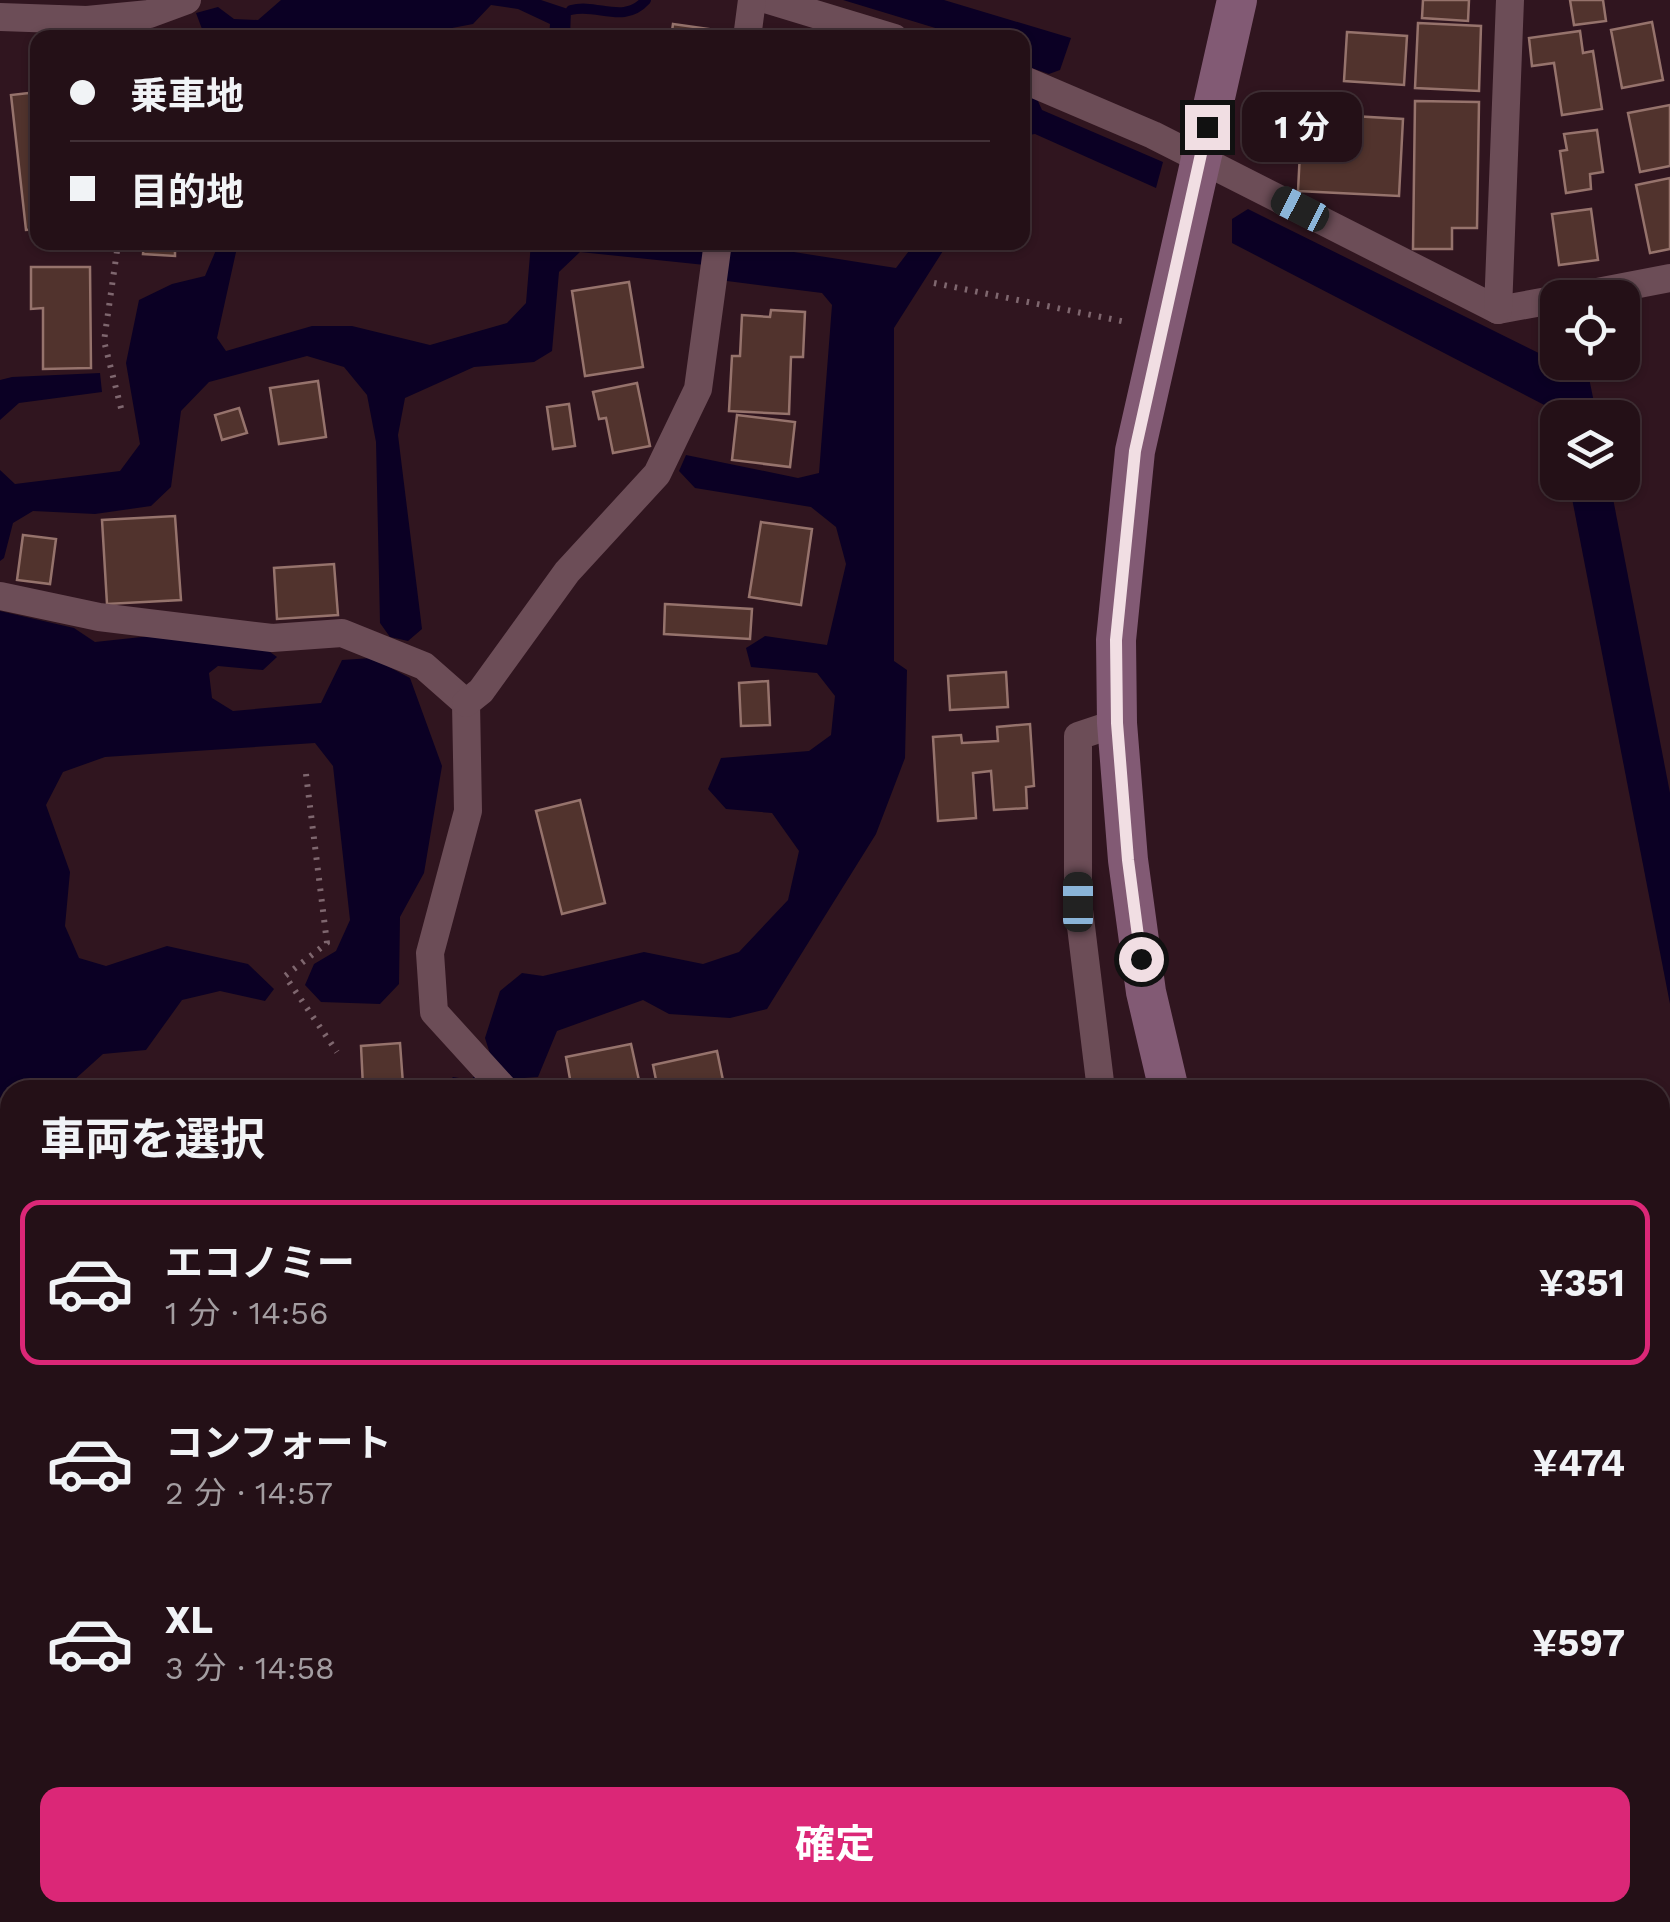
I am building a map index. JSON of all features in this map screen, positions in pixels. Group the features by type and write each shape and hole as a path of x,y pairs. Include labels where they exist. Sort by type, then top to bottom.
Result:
{"street":[{"path":"748,30 752,0"},
{"path":"769,0 868,30"},
{"path":"1167,1080 1143,973 1128,860 1117,723 1116,640 1135,451 1236,0"},
{"path":"1498,310 1510,0"},
{"path":"0,17 87,20 149,14 182,1"},
{"path":"1030,82 1154,135 1498,310 1540,302"},
{"path":"466,704 481,691 566,572 656,474 698,389 717,250"},
{"path":"1640,284 1670,278"},
{"path":"0,596 98,618 272,638 342,633 424,666 466,704 468,811 430,952 434,1012 495,1080"},
{"path":"1100,1080 1078,902 1078,736 1117,723"}],"path":[{"path":"116,250 104,341 122,416"},
{"path":"934,283 1162,330"},
{"path":"306,774 328,943 284,976 337,1052"}],"shaded area":[{"path":"281,0 541,0 571,10 570,30 550,30 550,24 518,9 491,5 473,24 442,30 202,30 196,13 218,7 234,19 258,20"},
{"path":"843,0 944,0 1071,38 1060,70 1049,74 1030,67 1030,30 942,30"},
{"path":"1030,96 1037,99 1042,110 1163,162 1156,188 1030,135"},
{"path":"1248,209 1540,354 1540,380 1589,380 1594,400 1540,403 1232,243 1232,219"},
{"path":"216,250 236,250 217,338 226,351 312,326 352,326 430,345 507,323 526,303 530,250 781,250 896,268 910,250 944,250 894,328 894,661 907,670 905,758 876,834 767,1009 730,1018 669,1014 643,1000 557,1031 538,1077 471,1080 491,1057 485,1038 500,991 522,973 543,976 644,952 703,964 739,952 788,900 799,851 772,813 726,809 708,789 721,758 809,751 831,735 835,696 817,673 751,667 746,648 765,636 827,645 846,564 836,527 811,507 695,488 679,471 686,455 798,478 819,473 832,305 822,293 727,281 705,265 580,252 559,272 552,351 534,362 474,367 405,398 398,435 422,629 408,641 390,637 380,623 376,442 367,395 344,367 307,356 209,382 181,411 171,487 151,506 95,514 33,511 13,523 0,561 0,470 15,484 120,471 140,444 126,363 139,300 172,284 205,276"},
{"path":"100,373 102,392 19,403 0,420 0,380"},
{"path":"1572,500 1613,500 1670,793 1670,1004"},
{"path":"0,611 74,628 95,642 151,636 266,649 277,657 263,670 218,666 209,673 212,698 233,711 321,703 342,660 372,658 410,678 442,766 424,873 400,917 399,984 380,1004 321,1002 305,985 314,964 336,951 350,920 333,766 315,743 105,757 63,772 46,805 70,872 65,926 79,958 106,966 167,946 248,964 274,989 265,1001 220,991 182,1000 146,1050 103,1054 74,1080 0,1080"}],"building":[{"path":"1423,0 1469,0 1468,21 1422,18"},
{"path":"1570,0 1603,0 1606,21 1574,25"},
{"path":"1652,22 1663,80 1622,88 1611,30"},
{"path":"1418,23 1481,26 1479,91 1415,88"},
{"path":"673,24 716,30 672,30"},
{"path":"1580,31 1583,53 1593,51 1602,109 1562,115 1554,63 1532,66 1529,38"},
{"path":"1347,32 1407,36 1404,85 1344,81"},
{"path":"30,93 30,230 26,230 11,95"},
{"path":"1415,101 1479,102 1477,228 1452,228 1452,249 1413,249"},
{"path":"1670,105 1670,166 1640,172 1628,113"},
{"path":"1302,113 1403,119 1399,196 1298,191"},
{"path":"1597,130 1603,172 1590,174 1591,189 1566,193 1560,151 1567,150 1564,134"},
{"path":"1670,178 1670,249 1650,253 1636,185"},
{"path":"1591,209 1598,260 1559,265 1552,214"},
{"path":"143,250 175,250 175,256 143,254"},
{"path":"31,267 90,267 91,368 43,369 43,308 31,309"},
{"path":"629,282 643,367 585,376 572,291"},
{"path":"771,310 805,312 803,357 791,357 789,414 729,411 732,356 740,356 742,315 770,317"},
{"path":"318,381 326,437 279,444 270,388"},
{"path":"637,383 650,446 613,453 606,418 599,419 593,392"},
{"path":"569,404 575,446 553,449 547,407"},
{"path":"239,408 247,433 222,440 215,415"},
{"path":"737,415 795,422 790,467 732,460"},
{"path":"175,516 181,600 107,604 102,520"},
{"path":"761,522 812,529 801,605 749,597"},
{"path":"23,535 56,539 50,584 17,580"},
{"path":"334,564 338,615 277,619 274,568"},
{"path":"665,604 752,609 750,639 664,634"},
{"path":"1006,672 1008,707 950,710 948,676"},
{"path":"768,681 770,725 741,726 739,683"},
{"path":"1030,724 1034,786 1026,787 1027,808 994,810 991,771 973,773 976,818 938,821 933,737 961,735 962,743 998,741 997,727"},
{"path":"580,800 605,903 562,914 536,811"},
{"path":"400,1043 403,1080 363,1080 361,1046"},
{"path":"631,1044 639,1080 570,1080 566,1057"},
{"path":"717,1051 723,1080 656,1080 653,1065"}],"waterway":[{"path":"571,10 628,11 646,0"}],"route":[{"path":"1141,959 1117,723 1116,640 1135,451 1207,127"}]}
